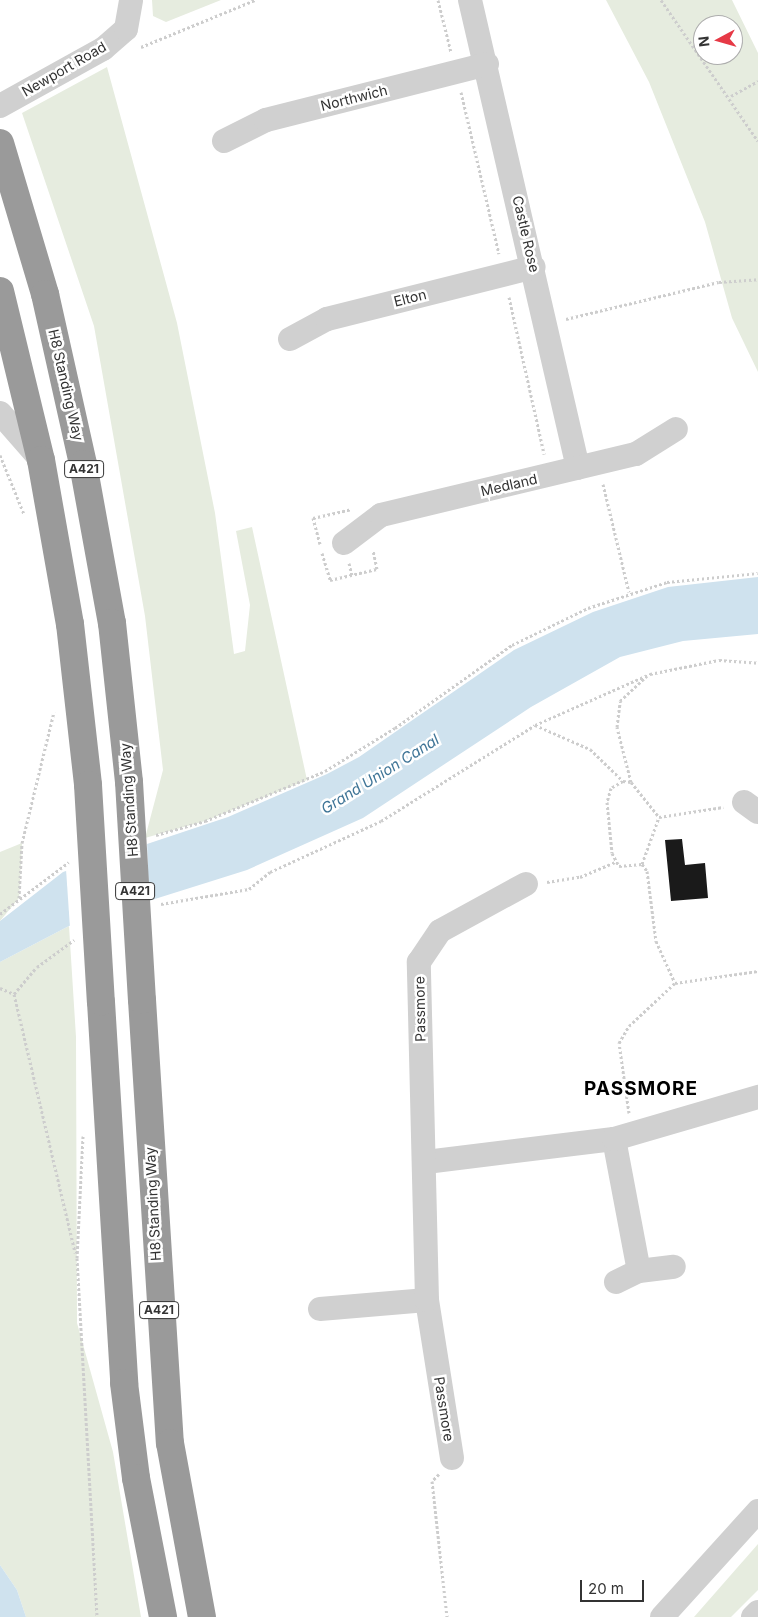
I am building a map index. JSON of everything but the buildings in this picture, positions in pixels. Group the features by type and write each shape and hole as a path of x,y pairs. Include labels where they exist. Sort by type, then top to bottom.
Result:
{"highway":[{"name":"H8 Standing Way","path":"3,152 45,294 83,464 112,623 129,782 166,1407 202,1617"},
{"name":"A421","path":"0,292 41,460 70,624 88,785 124,1383 136,1478 163,1617"}],"street":[{"name":"Newport Road","path":"0,106 103,49 126,29 132,0"},
{"name":"Castle Rose","path":"470,0 487,64 547,323 588,465"},
{"name":"Northwich","path":"224,141 266,120 487,64"},
{"name":"Elton","path":"290,339 327,319 534,267"},
{"path":"0,413 41,460"},
{"name":"Medland","path":"344,543 381,515 636,454 676,429"},
{"name":"Passmore","path":"452,1458 427,1300 426,1162 420,962 440,930 526,884"},
{"path":"426,1162 623,1136 758,1097"},
{"path":"623,1136 639,1271"},
{"path":"616,1282 639,1271 674,1267"},
{"path":"320,1309 427,1300"},
{"path":"662,1617 758,1511"},
{"path":"753,1617 758,1612"}],"path":[{"path":"138,48 255,0"},
{"path":"438,0 517,331 549,476"},
{"path":"661,0 731,96 758,141"},
{"path":"731,96 758,81"},
{"path":"517,331 718,282 758,280"},
{"path":"0,455 26,518"},
{"path":"588,465 628,592"},
{"path":"153,836 205,821 325,772 395,728 512,645 628,592 667,582 758,572"},
{"path":"156,906 173,899 198,901 248,889 270,872 381,821 534,725 650,674 719,660 758,663"},
{"path":"650,674 620,701 617,727 631,782 658,816"},
{"path":"19,898 22,844 57,708 60,718"},
{"path":"534,725 590,749 622,782"},
{"path":"631,782 622,782 611,788 607,802 615,862 619,866 642,864"},
{"path":"658,816 711,810"},
{"path":"642,864 658,816"},
{"path":"0,914 19,898 75,860"},
{"path":"526,884 564,881 615,862"},
{"path":"642,864 647,871 656,941 675,983"},
{"path":"14,994 37,967 67,943 85,935"},
{"path":"623,1136 621,1035 675,983 758,971"},
{"path":"0,988 14,994"},
{"path":"14,994 77,1258"},
{"path":"83,1133 77,1258 97,1617"},
{"path":"447,1617 432,1482 452,1458"}],"shaded area":[{"path":"152,0 221,0 166,22 153,16"},
{"path":"606,0 732,0 739,15 693,15 693,65 743,65 743,22 758,53 758,372 732,318 705,222 649,82"},
{"path":"107,67 177,323 215,513 234,654 245,651 250,605 236,531 252,527 307,780 205,821 145,838 163,770 145,616 94,326 22,113"},
{"path":"22,843 19,898 0,921 0,852"},
{"path":"69,926 76,1037 77,1323 113,1452 141,1617 26,1617 17,1590 0,1565 0,962"},
{"path":"758,1544 758,1590 731,1617 694,1617"}],"water":[{"name":"Grand Union Canal","path":"758,577 758,634 683,641 620,657 531,707 363,818 247,870 69,926 0,962 0,921 63,872 228,817 327,774 359,757 514,650 593,612 668,587"},
{"path":"0,1565 17,1590 26,1617 0,1617"}],"pier":[{"path":"147,840 149,903 70,928 66,869"}],"district":[{"name":"PASSMORE","path":"641,1089"}]}
